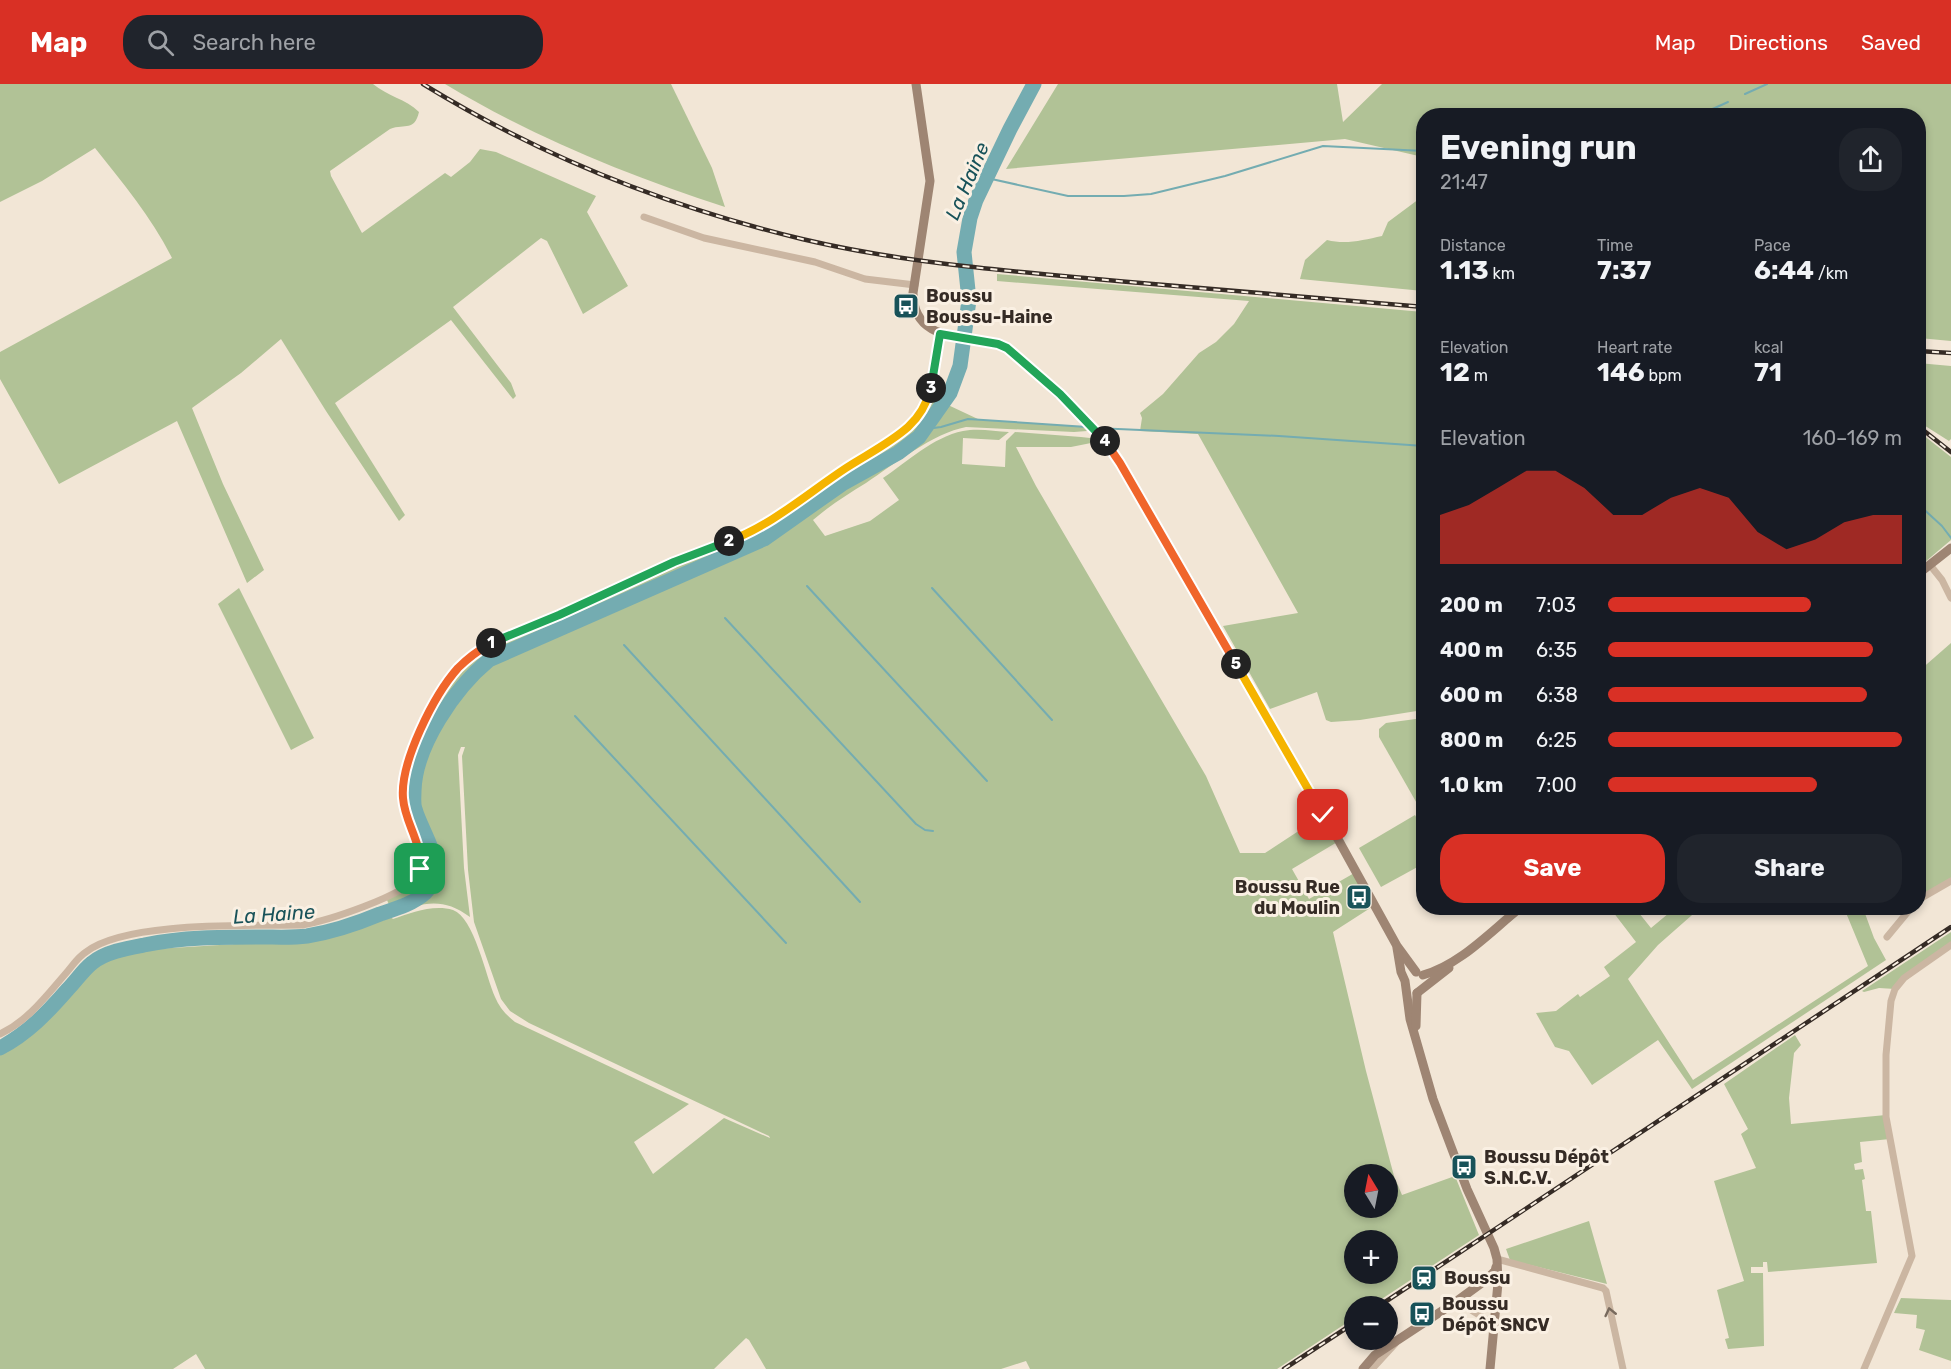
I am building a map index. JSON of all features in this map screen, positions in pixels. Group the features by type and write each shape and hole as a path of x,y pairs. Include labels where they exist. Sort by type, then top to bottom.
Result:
{"street":[{"path":"916,84 930,181 913,301 917,312 928,326 940,334 998,344 1007,348 1099,434 1126,473 1339,841 1397,946 1422,977 1422,992 1411,992 1406,984 1398,960 1397,946"},
{"path":"644,217 704,238 815,262 866,279 915,285"},
{"path":"0,1034 17,1024 38,1006 81,956 105,941 136,933 170,929 310,924 345,914 407,887 417,876 421,862 419,846 404,805 403,786 407,767 428,714 458,668 496,640 568,611 674,562 756,529 899,434 914,420 929,396 940,334"},
{"path":"1926,568 1950,548"},
{"path":"1930,565 1942,580 1951,598"},
{"path":"1926,895 1951,881"},
{"path":"1490,1369 1498,1282 1497,1259 1467,1189 1433,1099 1407,1003 1406,984 1409,975 1422,977 1456,959 1511,915"},
{"path":"1887,937 1905,915"},
{"path":"1864,1369 1912,1256 1886,1115 1886,1055 1891,1001 1895,989 1909,974 1951,945"},
{"path":"1417,993 1417,1038"},
{"path":"1365,1368 1375,1355 1492,1275 1497,1259"},
{"path":"1497,1259 1603,1288 1606,1291 1623,1369"},
{"path":"1457,1301 1494,1325"}],"green space":[{"path":"0,84 373,84 419,112 412,125 390,129 330,171 362,233 445,173 451,177 470,162 480,149 496,152 596,196 587,212 628,286 583,314 547,241 541,238 453,307 511,383 516,396 513,399 451,320 335,403 405,515 399,521 281,339 241,373 192,408 223,484 264,570 247,583 177,421 59,484 0,379 0,352 172,258 146,215 95,148 42,181 0,202"},
{"path":"445,84 671,84 712,168 725,207 652,182 546,138"},
{"path":"1058,84 1337,84 1343,122 1382,84 1951,84 1951,341 1926,339 1926,108 1416,108 1416,155 1345,139 1006,169"},
{"path":"1416,201 1416,290 1300,279 1305,260 1327,240 1348,242 1382,236 1388,222"},
{"path":"997,274 1416,311 1416,711 1331,722 1326,720 1317,692 1270,709 1223,626 1298,613 1198,434 1140,431 1142,418 1140,413 1163,394 1199,353 1216,342 1234,324 1249,301 997,281"},
{"path":"1926,364 1951,366 1951,439 1949,441 1926,426"},
{"path":"931,397 980,420 1086,427 1087,431 1074,432 966,427 954,430 914,450 813,520 825,536 870,521 899,500 883,478 931,444 952,434 968,430 1009,432 999,440 963,438 962,464 1005,467 1006,441 1015,432 1090,438 1096,442 1071,447 1016,447 1036,486 1206,776 1240,853 1265,853 1323,815 1339,841 1292,869 1309,899 1356,872 1375,905 1333,932 1391,1164 1344,1164 1344,1218 1398,1218 1398,1186 1402,1195 1455,1176 1479,1235 1386,1296 1344,1296 1344,1325 1277,1369 1030,1369 1026,1361 1001,1369 766,1369 746,1338 714,1369 205,1369 196,1354 173,1369 0,1369 0,1052 25,1039 36,1030 97,963 115,956 155,949 301,940 339,934 390,916 393,919 438,908 453,910 460,915 473,935 497,1001 503,1011 515,1022 689,1104 634,1142 653,1174 724,1118 770,1138 529,1023 510,1011 501,999 474,922 468,870 462,756 465,747 461,747 458,755 464,868 470,917 451,906 442,904 423,904 393,914 387,900 411,887 422,874 423,867 421,849 406,803 409,768 422,731 442,695 464,668 484,651 497,643 572,612 660,570 747,537 904,434 918,422"},
{"path":"1926,437 1951,457 1951,540 1926,561"},
{"path":"239,588 314,738 291,750 218,604"},
{"path":"1951,643 1951,881 1926,896 1926,665"},
{"path":"1416,719 1416,802 1379,737 1379,729 1386,723"},
{"path":"1415,815 1416,868 1381,887 1359,848"},
{"path":"1615,915 1641,915 1651,928 1667,915 1692,915 1658,945 1628,979 1693,1080 1868,966 1847,915 1866,915 1874,938 1886,960 1692,1089 1658,1040 1592,1085 1569,1051 1555,1047 1536,1013 1556,1011 1578,994 1580,997 1610,976 1604,967 1636,942"},
{"path":"1951,932 1951,945 1895,989 1879,988 1862,991"},
{"path":"1795,1035 1801,1045 1794,1053 1789,1098 1791,1124 1886,1115 1890,1139 1860,1142 1862,1162 1854,1164 1855,1170 1863,1169 1866,1211 1871,1211 1877,1263 1768,1272 1767,1262 1763,1262 1763,1267 1751,1267 1751,1273 1763,1273 1764,1346 1728,1349 1725,1339 1729,1338 1717,1290 1744,1281 1714,1181 1756,1168 1741,1134 1748,1129 1724,1084"},
{"path":"1589,1221 1607,1284 1510,1260 1506,1249"},
{"path":"1901,1298 1951,1300 1951,1361 1919,1350 1925,1330 1916,1328 1917,1315 1894,1313"}],"waterway":[{"name":"La Haine","path":"0,1048 37,1022 89,966 110,953 158,942 187,939 307,936 362,921 404,906 420,897 432,883 435,873 432,851 414,807 416,774 421,755 439,719 451,702 463,686 489,660 764,539 842,484 898,453 919,437 950,393 960,366 969,300 964,252 970,218 976,200 1034,84"},
{"path":"1745,94 1767,84"},
{"path":"1715,108 1728,102"},
{"path":"987,178 1068,196 1124,196 1151,194 1225,176 1323,146 1416,151"},
{"path":"926,429 968,419 1087,427"},
{"path":"1095,428 1279,436 1416,445"},
{"path":"1926,511 1951,538"},
{"path":"807,586 987,781"},
{"path":"932,588 1052,720"},
{"path":"725,618 916,824 925,830 933,831"},
{"path":"624,645 860,902"},
{"path":"575,716 786,943"}],"railway":[{"path":"423,84 513,134 606,176 703,211 802,239 875,254 985,268 1416,306"},
{"path":"1926,351 1951,353"},
{"path":"1926,432 1951,452"},
{"path":"1394,1296 1951,927"},
{"path":"1284,1369 1344,1330"}],"place":[{"name":"Boussu Boussu-Haine","path":"906,306"},
{"name":"Boussu Rue du Moulin","path":"1359,897"},
{"name":"Boussu Dépôt S.N.C.V.","path":"1464,1167"},
{"name":"Boussu","path":"1424,1278"},
{"name":"Boussu Dépôt SNCV","path":"1422,1314"}],"route":[{"path":"420,869 421,855 404,805 403,786 414,745 428,714 458,668 496,640 559,615 674,562 744,536 899,434 914,420 929,396 940,334 998,344 1007,348 1060,394 1105,442 1120,463 1323,815"}]}
